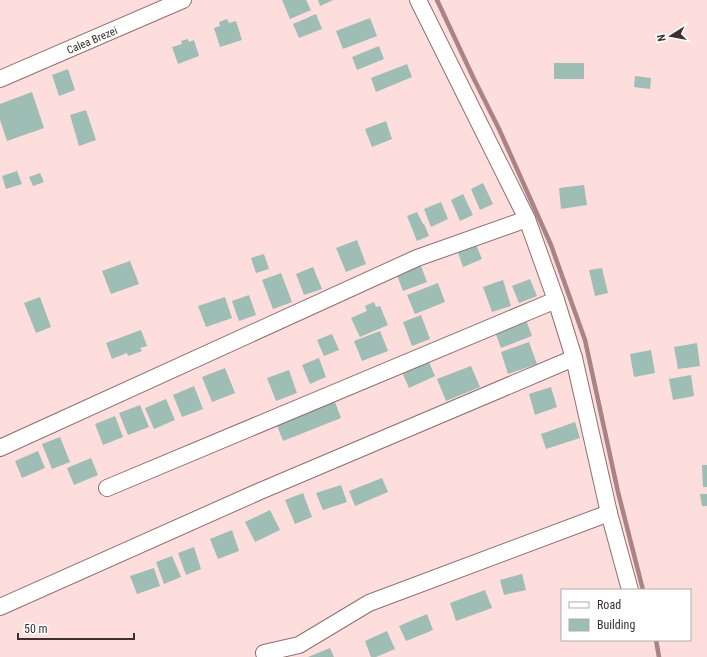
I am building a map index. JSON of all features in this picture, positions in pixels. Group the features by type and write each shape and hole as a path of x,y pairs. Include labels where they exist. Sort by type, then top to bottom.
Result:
{"street":[{"name":"Calea Brezei","path":"0,79 183,0"},
{"path":"418,0 527,219 556,300 574,358 609,513 630,589"},
{"path":"0,448 417,258 527,219"},
{"path":"107,488 556,300"},
{"path":"0,607 258,492 574,358"},
{"path":"264,653 299,645 369,603 609,513"}],"building":[{"path":"282,0 306,0 311,10 290,19"},
{"path":"318,0 333,0 320,6"},
{"path":"316,14 322,29 299,38 293,24"},
{"path":"370,18 377,36 343,49 336,31"},
{"path":"227,19 229,23 236,21 242,40 220,47 214,28 220,26 219,22"},
{"path":"188,39 189,42 194,40 199,56 178,64 172,47 182,44 181,41"},
{"path":"379,46 384,59 357,70 352,57"},
{"path":"554,63 584,63 584,79 554,79"},
{"path":"407,64 412,77 376,92 371,78"},
{"path":"68,69 75,90 59,96 52,75"},
{"path":"635,76 651,78 650,89 634,87"},
{"path":"32,92 44,128 7,141 0,120 0,104"},
{"path":"86,110 96,140 79,146 70,115"},
{"path":"386,121 392,139 372,147 365,129"},
{"path":"17,171 22,184 6,189 2,176"},
{"path":"40,173 44,182 33,186 29,177"},
{"path":"483,183 493,204 480,210 471,189"},
{"path":"584,185 587,205 561,209 559,188"},
{"path":"463,194 473,215 460,221 451,200"},
{"path":"441,202 448,219 431,227 424,209"},
{"path":"417,212 429,236 417,241 407,216"},
{"path":"357,240 366,264 346,272 336,248"},
{"path":"474,240 482,259 463,267 456,247"},
{"path":"264,254 269,269 256,273 251,258"},
{"path":"130,261 139,284 111,294 102,271"},
{"path":"421,266 427,282 403,291 397,275"},
{"path":"313,267 322,289 304,295 296,274"},
{"path":"602,268 608,293 595,296 589,270"},
{"path":"281,273 292,302 273,309 262,280"},
{"path":"530,279 537,296 519,303 512,286"},
{"path":"503,280 511,306 492,312 483,287"},
{"path":"438,283 445,302 415,314 407,295"},
{"path":"249,295 256,315 239,321 232,301"},
{"path":"40,297 51,327 36,333 24,303"},
{"path":"225,297 232,318 206,327 198,306"},
{"path":"374,302 376,307 380,306 388,325 360,337 351,318 367,311 365,306"},
{"path":"421,315 430,339 412,346 403,322"},
{"path":"525,317 532,336 501,348 494,329"},
{"path":"141,330 147,346 140,348 142,351 128,356 127,353 112,359 106,343"},
{"path":"380,331 388,351 362,361 354,341"},
{"path":"332,334 339,350 324,356 317,340"},
{"path":"529,342 537,364 508,374 501,352"},
{"path":"697,343 700,366 678,369 674,347"},
{"path":"651,350 655,373 634,377 630,354"},
{"path":"319,358 326,377 310,384 302,365"},
{"path":"428,360 435,376 409,388 402,372"},
{"path":"471,366 480,387 446,401 437,379"},
{"path":"225,368 235,393 212,402 202,377"},
{"path":"289,370 297,393 276,401 267,378"},
{"path":"691,375 694,396 673,400 669,379"},
{"path":"194,386 203,409 182,417 173,395"},
{"path":"551,387 557,407 535,415 529,394"},
{"path":"333,397 341,418 283,441 275,420"},
{"path":"166,399 175,420 154,429 145,408"},
{"path":"140,405 149,427 128,435 119,413"},
{"path":"115,416 123,437 103,445 95,424"},
{"path":"575,422 580,438 546,449 541,434"},
{"path":"60,437 70,462 52,469 42,444"},
{"path":"38,451 45,468 22,478 15,461"},
{"path":"91,458 98,475 74,485 67,468"},
{"path":"702,465 707,465 707,487 703,487"},
{"path":"382,478 388,492 355,506 349,491"},
{"path":"341,485 347,502 323,510 316,493"},
{"path":"303,493 312,517 295,524 285,500"},
{"path":"700,494 707,494 707,506 702,506"},
{"path":"270,510 280,530 255,542 245,522"},
{"path":"232,530 239,551 218,559 210,539"},
{"path":"194,547 201,569 186,575 178,553"},
{"path":"172,556 181,577 164,584 156,562"},
{"path":"154,568 160,586 137,594 130,576"},
{"path":"522,574 526,590 504,595 500,580"},
{"path":"485,590 492,608 456,621 450,603"},
{"path":"427,614 433,630 406,641 399,626"},
{"path":"387,631 395,649 376,657 371,657 365,641"},
{"path":"330,648 334,657 308,657"}],"waterway":[{"path":"437,0 499,129 551,245 585,340 618,492 643,589"},
{"path":"656,641 659,657"}]}
